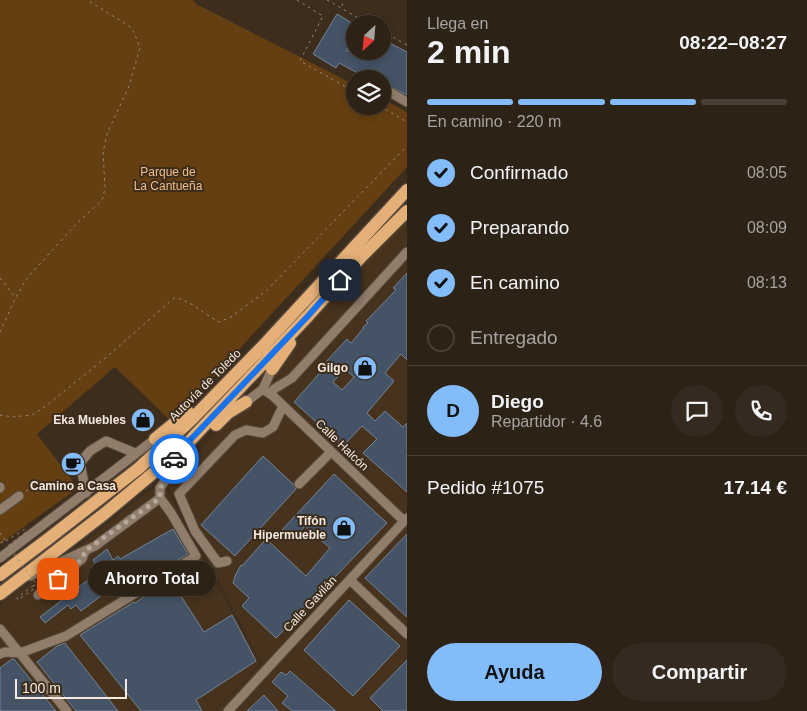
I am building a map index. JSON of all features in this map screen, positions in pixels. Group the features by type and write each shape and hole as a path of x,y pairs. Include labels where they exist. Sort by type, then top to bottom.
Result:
{"highway":[{"name":"Autovía de Toledo","path":"0,575 139,468 191,420 254,356 407,190"},
{"name":"Autovía de Toledo","path":"0,594 104,514 179,452 362,256 407,211"},
{"path":"272,369 308,316"},
{"path":"155,439 185,415 232,369 254,356"},
{"path":"179,452 198,443 228,413 246,402"}],"street":[{"path":"391,94 407,102"},
{"path":"246,402 292,378 407,252"},
{"path":"266,391 272,369"},
{"name":"Calle Halcón","path":"266,391 405,519"},
{"path":"227,561 218,563 195,532 179,494 235,435 246,430 263,433 273,427 283,406"},
{"path":"2,556 85,489 155,439"},
{"path":"85,489 80,463 90,451 106,441 135,453"},
{"path":"0,654 5,652 20,653 66,636 196,556 160,498 160,488 171,472 179,452"},
{"path":"299,484 331,452"},
{"path":"0,510 19,496"},
{"path":"17,581 85,551 160,498"},
{"name":"Calle Gavilán","path":"229,709 405,519"},
{"path":"38,595 82,559 85,551"},
{"path":"350,580 407,634"},
{"path":"0,629 67,711"}],"path":[{"path":"0,332 15,298 27,278 78,222 97,205 102,198 105,187 103,152 107,134 129,86 140,48 134,32 129,26 87,0"},
{"path":"297,0 323,16 300,61 346,87"},
{"path":"327,0 354,15"},
{"path":"342,8 344,0"},
{"path":"391,36 407,46"},
{"path":"391,113 407,122"},
{"path":"0,415 32,415 46,406 109,355 174,298 184,299 203,314 218,322 230,317 266,291 407,146"},
{"path":"0,278 15,298"},
{"path":"19,496 32,487 42,484 65,489 85,489"},
{"path":"0,543 25,529 26,532 8,546 38,586 18,600 17,598 33,586"},
{"path":"0,533 6,541"}],"shaded area":[{"path":"407,217 407,711 217,711 262,664 167,484 228,422 265,369"},
{"path":"165,486 260,664 216,711 0,711 0,605 74,550 145,493"}],"green space":[{"name":"Parque de La Cantueña","path":"0,0 193,0 196,4 346,80 346,115 391,115 391,103 407,112 407,167 172,422 115,367 37,434 78,488 0,544"}],"building":[{"path":"337,14 346,20 346,60 391,60 391,44 407,52 407,95 391,87 391,70 352,70 339,63 336,68 313,54"},
{"path":"407,273 407,360 401,354 385,373 394,381 367,413 375,421 385,411 403,427 407,423 407,492 363,453 377,439 362,426 343,446 294,402 325,367 323,365 347,339 351,343 368,323 366,321 396,290 393,288","holes":["345,369 354,377 342,390 333,382"]},
{"path":"263,456 296,489 235,556 201,525"},
{"path":"334,474 387,523 276,638 242,606 249,598 233,583 236,574 241,565 266,539 306,576 330,548 305,526 293,540 282,530"},
{"path":"173,529 188,554 130,588 123,579 81,611 76,605 71,609 68,605 45,623 40,617 97,573 93,568 96,565 93,560 107,549 113,560 118,556 120,559"},
{"path":"407,534 407,617 365,578"},
{"path":"170,579 204,632 232,615 256,661 196,700 202,711 141,711 80,635 135,603"},
{"path":"349,600 400,646 353,696 304,650"},
{"path":"65,643 118,711 76,711 37,662 57,646"},
{"path":"14,659 56,711 0,711 0,668"},
{"path":"407,660 407,711 383,711 370,698"},
{"path":"290,671 336,711 292,711 282,703 288,696 272,682 281,672 286,675"},
{"path":"264,695 278,711 247,711"}],"way so far":[{"path":"58,579 82,559 85,551 95,546 160,498 160,488 171,472 174,459"}],"place":[{"name":"Gilgo","path":"365,368"},
{"name":"Eka Muebles","path":"143,420"},
{"name":"Camino a Casa","path":"73,464"},
{"name":"Tifón Hipermueble","path":"344,528"},
{"name":"Ahorro Total","path":"58,579"}],"route":[{"path":"174,459 340,280"}]}
